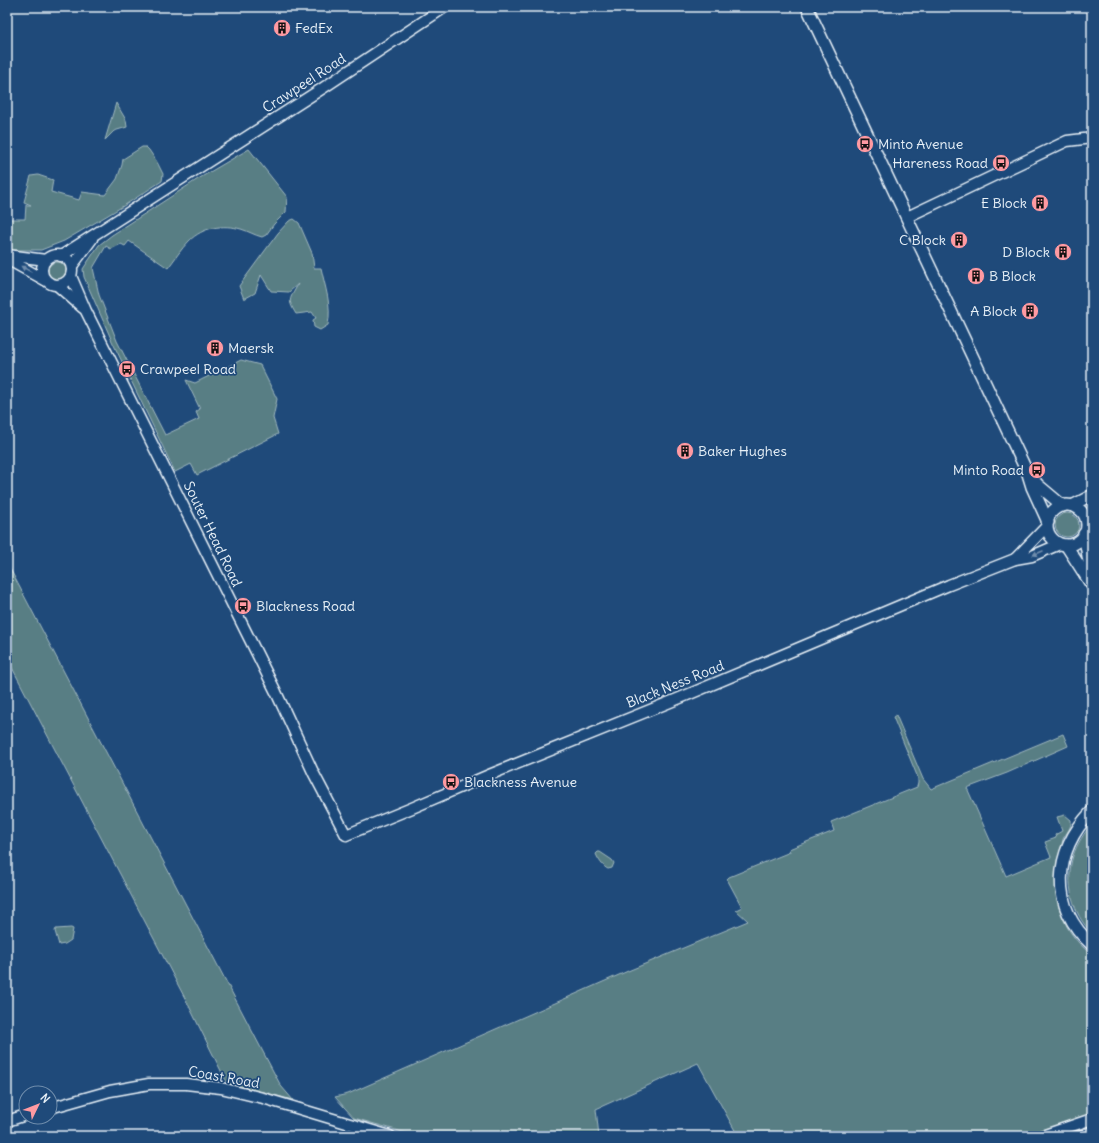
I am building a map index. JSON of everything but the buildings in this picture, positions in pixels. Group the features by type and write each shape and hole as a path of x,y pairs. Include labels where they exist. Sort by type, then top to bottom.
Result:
{"main road":[{"path":"807,7 1028,474 1047,524 1048,532 1055,541 1063,544 1075,543 1082,538 1089,517 1080,511 1067,506 1038,484 1028,474"},
{"path":"1047,524 1049,517 1055,510 1067,506"},
{"path":"1084,534 1092,586"},
{"path":"1063,544 1092,586"},
{"path":"1092,811 1071,839 1065,852 1061,882 1062,896 1067,911 1075,927 1092,945"}],"street":[{"name":"Crawpeel Road","path":"61,256 323,88 446,7"},
{"path":"907,217 1066,141 1092,138"},
{"name":"Crawpeel Road","path":"72,271 96,234"},
{"path":"7,255 46,260"},
{"path":"7,259 53,285 58,286 66,283 72,271 70,262 61,256 53,256 46,260 42,268 45,280"},
{"name":"Souter Head Road","path":"72,271 86,311 346,836"},
{"name":"Souter Head Road","path":"58,286 86,311"},
{"path":"1067,506 1092,495"},
{"name":"Black Ness Road","path":"1015,559 1047,524"},
{"name":"Black Ness Road","path":"346,836 949,585 1015,559 1032,556 1063,544"},
{"name":"Coast Road","path":"58,1106 110,1090 149,1084 186,1084 221,1088 263,1098 390,1136"},
{"path":"7,1121 18,1118"},
{"path":"1042,1136 1092,1119"}],"green space":[{"path":"116,103 126,120 127,127 114,131 105,140"},
{"path":"142,147 146,147 149,150 157,162 163,174 162,181 64,241 41,250 12,250 7,248 7,204 9,204 8,219 25,219 26,205 31,205 24,202 31,176 38,175 53,180 51,192 79,200 82,192 105,195 117,179 123,159"},
{"path":"249,149 287,197 286,212 266,235 262,237 241,229 227,227 207,230 189,241 168,268 129,241 125,246 121,244 111,249 106,246 93,268 99,295 117,341 165,435 199,419 196,412 200,409 186,380 195,383 241,360 260,365 277,399 273,418 278,434 197,475 191,464 175,472 112,341 84,277 83,269 99,245 112,235 198,179"},
{"path":"294,219 299,223 312,253 314,268 321,268 326,289 329,303 328,325 320,330 314,327 313,320 316,318 312,312 296,314 291,305 290,301 298,284 289,292 271,291 261,275 255,293 244,299 239,286 278,233 289,221"},
{"path":"57,262 63,265 66,271 63,277 57,280 51,277 48,271 51,265"},
{"path":"1067,513 1075,517 1079,525 1075,533 1067,537 1059,533 1055,525 1059,517"},
{"path":"7,563 273,1071 281,1086 293,1100 227,1083 188,1004 7,658"},
{"path":"896,715 923,779 931,789 1063,734 1068,746 1007,773 967,788 1006,876 1051,857 1045,842 1056,838 1055,835 1062,831 1057,817 1065,815 1071,820 1070,828 1063,839 1057,863 1056,893 1059,907 1071,933 1080,945 1092,955 1092,1116 1033,1136 738,1136 698,1063 596,1109 599,1136 417,1136 354,1118 335,1097 348,1094 628,971 748,921 736,910 742,907 727,879 729,877 790,852 789,849 834,831 831,822 917,787 918,778 893,717"},
{"path":"1092,824 1092,933 1079,917 1075,907 1070,887 1070,876 1073,856 1081,839"},
{"path":"598,852 612,860 614,863 612,868 608,869 603,865 596,854"},
{"path":"56,929 73,929 71,940 65,944 59,945 55,931"}],"railway":[{"path":"1069,1136 1092,1128"}],"place":[{"name":"FedEx","path":"282,28"},
{"name":"Minto Avenue","path":"865,144"},
{"name":"Hareness Road","path":"1001,163"},
{"name":"E Block","path":"1040,203"},
{"name":"C Block","path":"959,240"},
{"name":"D Block","path":"1063,252"},
{"name":"B Block","path":"976,276"},
{"name":"A Block","path":"1030,311"},
{"name":"Maersk","path":"215,348"},
{"name":"Crawpeel Road","path":"127,369"},
{"name":"Baker Hughes","path":"685,451"},
{"name":"Minto Road","path":"1037,470"},
{"name":"Blackness Road","path":"243,606"},
{"name":"Blackness Avenue","path":"451,782"}]}
